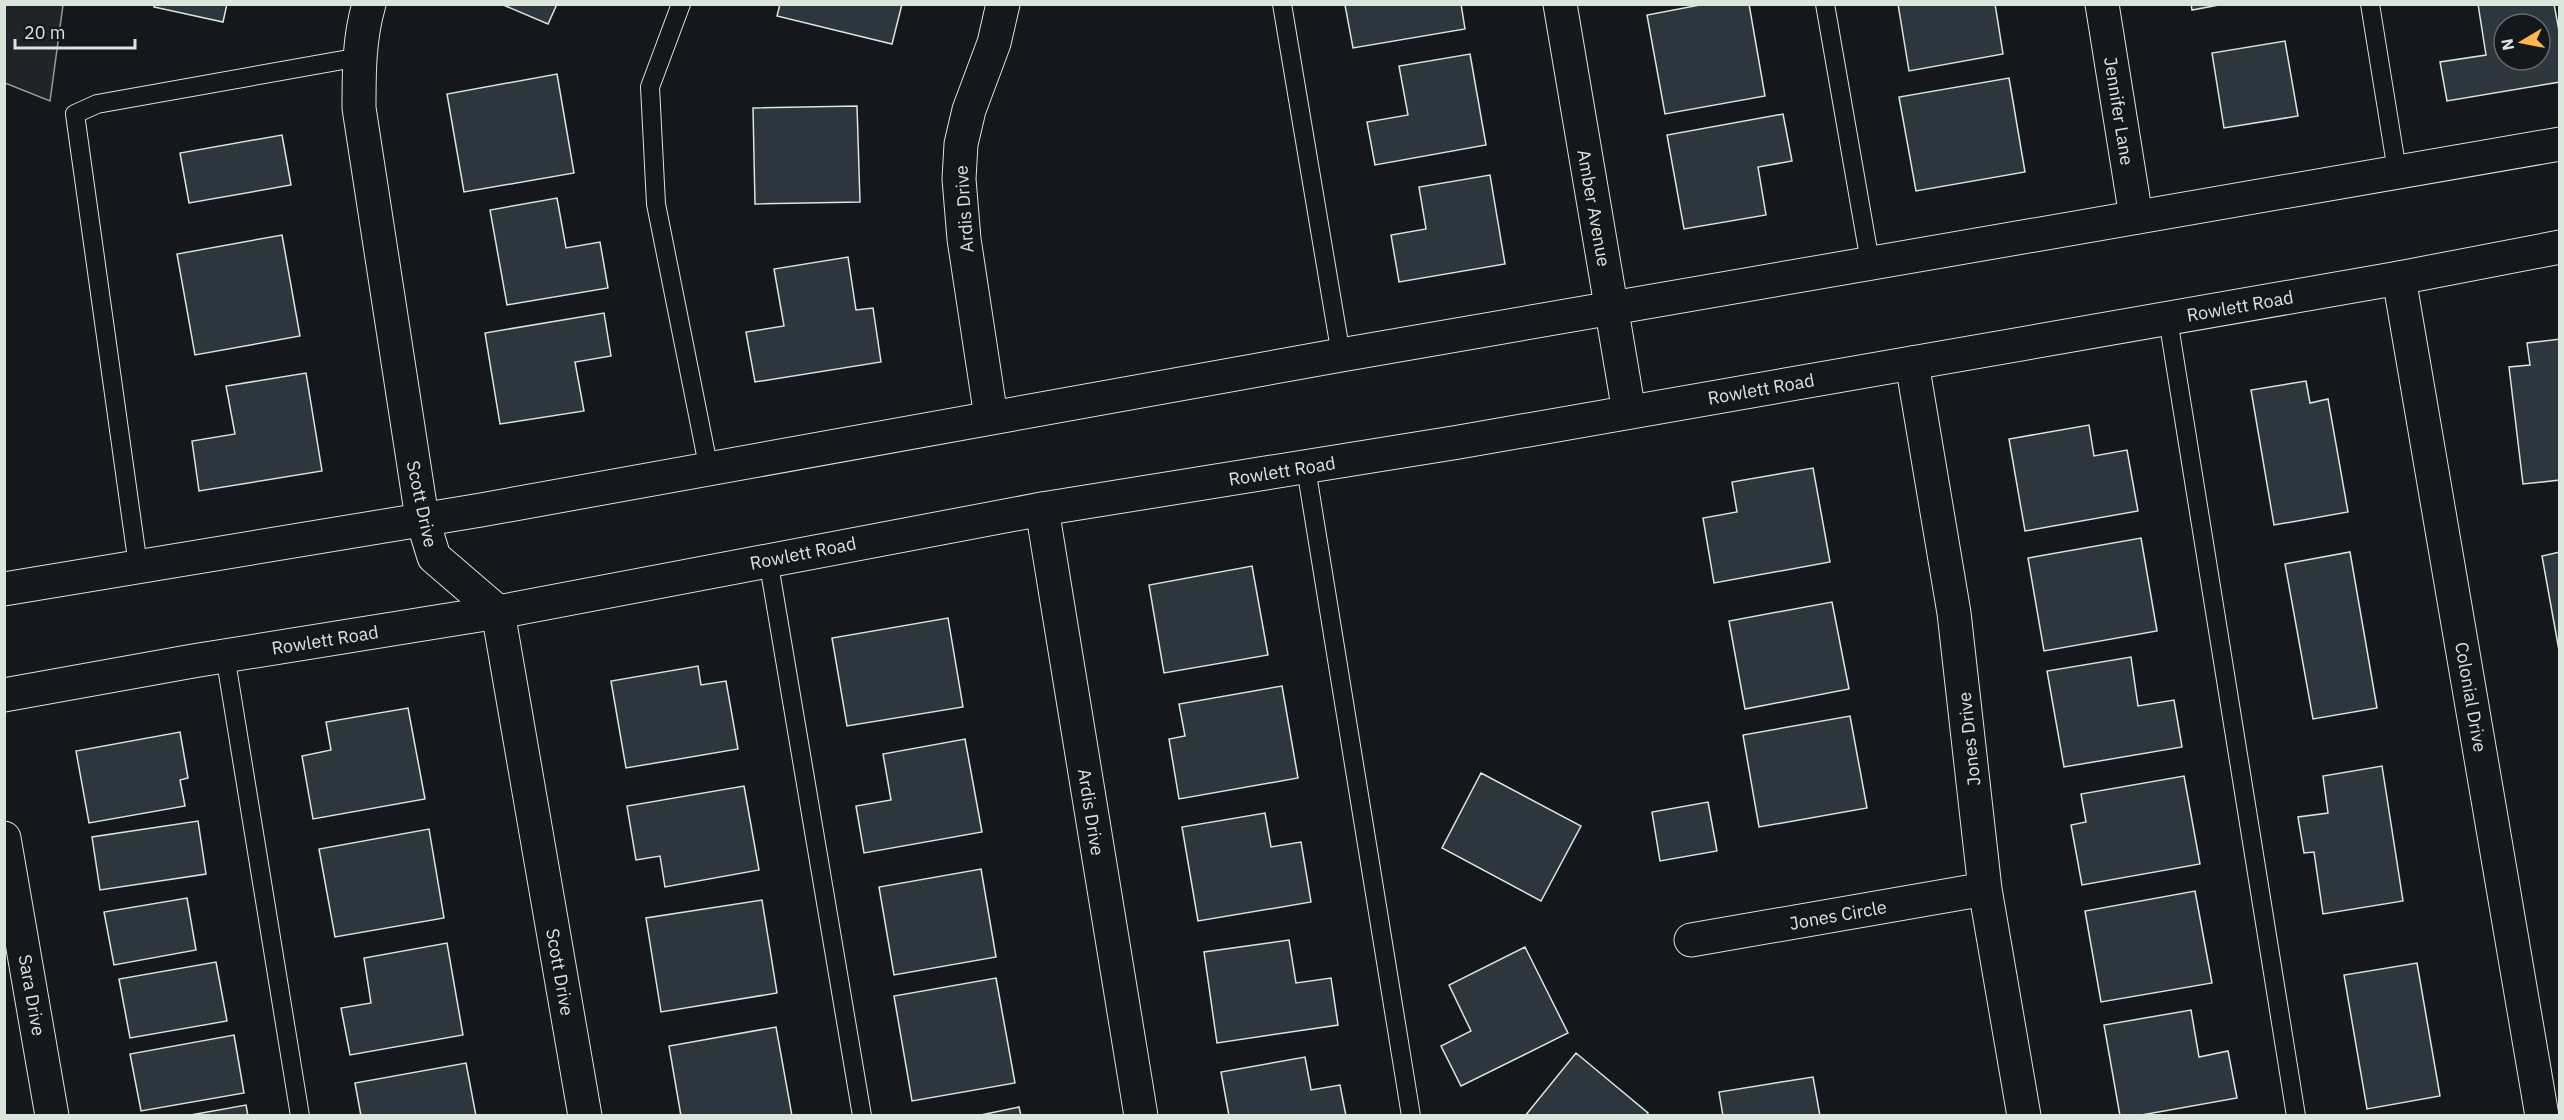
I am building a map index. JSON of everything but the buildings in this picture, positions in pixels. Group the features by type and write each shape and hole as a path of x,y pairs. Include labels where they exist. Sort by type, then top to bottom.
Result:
{"main road":[{"name":"Scott Drive","path":"369,4 360,57 359,108 422,518 434,557 498,612 585,1116"},
{"name":"Ardis Drive","path":"991,417 964,239 959,179 961,144 969,110 994,43 1004,4"},
{"name":"Amber Avenue","path":"1560,4 1629,412"},
{"name":"Jennifer Lane","path":"2102,4 2136,217"},
{"path":"4,589 481,510 1341,355 2559,144"},
{"name":"Rowlett Road","path":"4,695 225,656 498,612 1042,508 1306,468 2399,278 2559,247"},
{"name":"Colonial Drive","path":"2399,278 2542,1116"},
{"name":"Jones Drive","path":"1912,363 1954,613 1986,889 2024,1116"},
{"name":"Ardis Drive","path":"1042,508 1141,1116"},
{"name":"Sara Drive","path":"4,838 52,1116"},
{"name":"Jones Circle","path":"1691,940 1986,889"}],"lane":[{"path":"681,4 650,87 656,204 710,470"},
{"path":"1282,4 1341,355"},
{"path":"1825,4 1870,262"},
{"path":"2370,4 2397,171"},
{"path":"138,566 75,114 97,104 360,57"},
{"path":"2168,318 2296,1116"},
{"path":"1306,468 1411,1116"},
{"path":"768,559 862,1116"},
{"path":"225,656 300,1116"}],"shaded area":[{"path":"4,5 63,5 50,101 5,83"}]}
